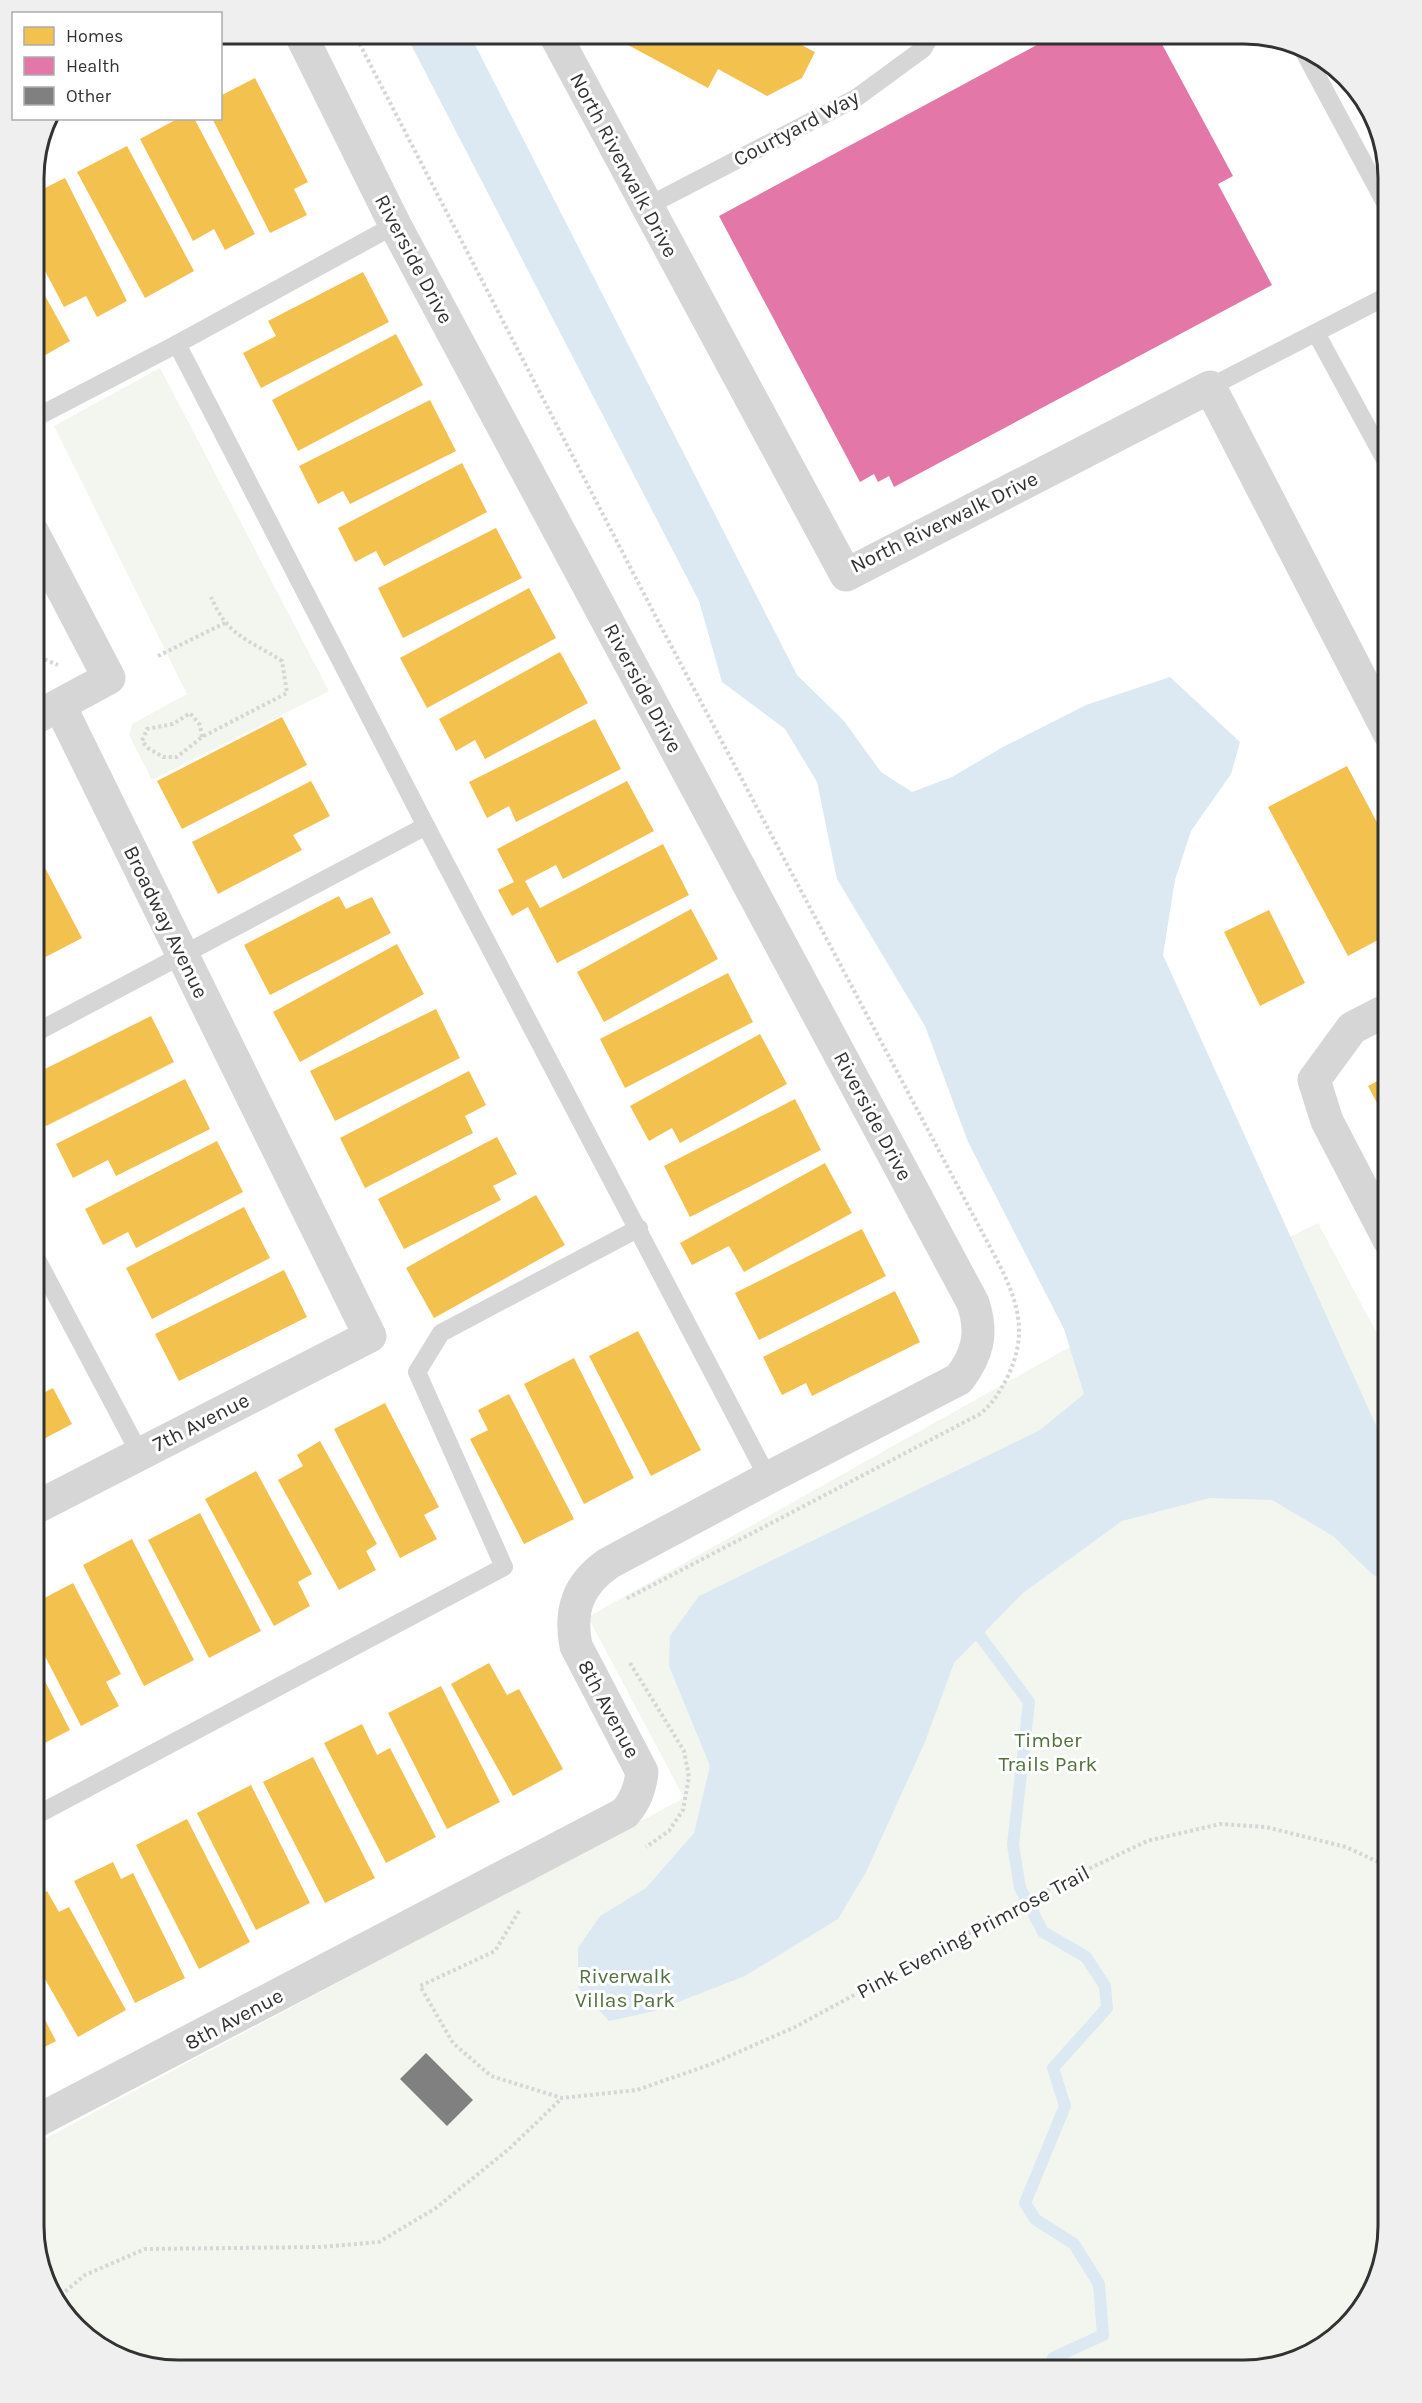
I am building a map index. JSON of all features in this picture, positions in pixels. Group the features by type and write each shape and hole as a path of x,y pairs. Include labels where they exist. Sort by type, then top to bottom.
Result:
{"street":[{"name":"Riverside Drive","path":"305,44 395,225 973,1303 980,1323 977,1343"},
{"name":"North Riverwalk Drive","path":"560,44 846,575 1210,387"},
{"path":"1210,387 1378,709"},
{"name":"Broadway Avenue","path":"44,554 109,678 46,712 183,956 370,1336"},
{"path":"1378,1015 1352,1028 1314,1080 1327,1121 1378,1215"},
{"name":"7th Avenue","path":"44,1503 370,1336"},
{"name":"8th Avenue","path":"44,2117 625,1813 634,1802 642,1772 576,1646 572,1627 578,1594 596,1572 609,1563 959,1379 970,1365 977,1343"}],"lane":[{"name":"Courtyard Way","path":"646,207 856,98 924,49 926,44"},
{"path":"1309,60 1378,189"},
{"path":"44,413 177,344 395,225"},
{"path":"1210,387 1378,301"},
{"path":"1316,333 1378,447"},
{"path":"177,344 426,826 639,1228 768,1478"},
{"path":"44,1028 426,826"},
{"path":"44,1811 504,1567 417,1372 441,1333 639,1228"},
{"path":"44,1273 140,1454"}],"path":[{"path":"360,44 652,611 999,1264 1013,1292 1020,1318 1020,1338 1015,1362 994,1403 980,1414 623,1601"},
{"path":"202,737 200,725 190,713 173,724 147,729 142,741 148,748 163,757 177,757 202,737 287,693 282,661 231,632 211,597"},
{"path":"158,656 225,622"},
{"path":"625,1655 684,1751 690,1778 683,1810 674,1824 669,1831 641,1850"},
{"name":"Pink Evening Primrose Trail","path":"528,1907 518,1911 495,1951 420,1986 453,2043 491,2076 562,2098 638,2090 709,2065 795,2026 1051,1889 1147,1841 1220,1824 1266,1827 1346,1847 1378,1862"},
{"path":"62,2294 85,2275 145,2249 321,2247 379,2242 436,2208 509,2149 562,2098"}],"green space":[{"path":"160,368 329,691 152,780 129,735 132,724 187,694 54,426"},
{"name":"Timber Trails Park","path":"1318,1223 1378,1335 1378,2226 1374,2261 1361,2293 1333,2326 1304,2346 1280,2355 1245,2360 168,2359 151,2357 118,2346 103,2337 77,2314 57,2285 48,2261 44,2226 44,2139 684,1798 588,1617 1077,1343"}],"shaded area":[{"path":"411,44 475,44 797,675 844,721 881,772 912,792 952,777 1003,747 1086,705 1170,677 1240,742 1231,774 1191,831 1175,880 1163,955 1378,1430 1378,1578 1333,1536 1272,1500 1210,1498 1122,1521 1023,1593 954,1663 925,1742 866,1872 838,1919 745,1976 655,2011 609,2021 578,1987 578,1948 600,1916 646,1888 694,1833 710,1766 669,1666 670,1636 699,1596 1040,1430 1084,1394 1064,1329 968,1142 925,1026 837,879 817,782 785,729 722,682 699,601"}],"building: Homes":[{"path":"626,44 799,44 815,52 802,78 767,96 718,69 708,88"},
{"path":"255,78 308,182 294,189 307,215 270,233 213,120 222,120 222,95"},
{"path":"175,120 195,120 255,234 225,250 214,229 193,241 140,139"},
{"path":"127,146 194,271 145,298 77,172"},
{"path":"65,178 127,301 97,317 86,296 64,307 44,269 44,188"},
{"path":"363,272 389,322 261,388 243,353 276,336 268,321"},
{"path":"44,294 70,341 44,356"},
{"path":"396,334 423,385 298,451 272,400"},
{"path":"430,400 456,451 350,504 343,491 318,504 299,466"},
{"path":"462,463 487,512 384,566 376,551 355,562 338,528"},
{"path":"496,528 522,578 403,638 378,588"},
{"path":"529,588 556,638 427,708 400,658"},
{"path":"560,652 588,703 485,759 475,740 456,751 439,719"},
{"path":"282,717 307,765 182,829 157,781"},
{"path":"595,719 621,769 516,822 509,806 487,818 469,782"},
{"path":"1347,766 1378,824 1378,940 1348,956 1268,807"},
{"path":"311,781 330,816 293,835 302,850 218,894 192,842"},
{"path":"627,781 654,831 563,879 556,865 525,881 540,908 663,844 689,895 557,963 528,907 512,916 498,890 514,882 497,849"},
{"path":"44,866 82,938 44,958"},
{"path":"339,896 346,909 372,897 391,933 270,995 244,945"},
{"path":"691,909 718,959 604,1022 577,972"},
{"path":"1269,910 1305,983 1260,1006 1224,932"},
{"path":"397,944 424,994 300,1062 273,1012"},
{"path":"728,973 753,1022 625,1088 600,1039"},
{"path":"436,1009 460,1058 335,1121 310,1071"},
{"path":"151,1016 174,1062 46,1126 44,1122 44,1070"},
{"path":"760,1034 787,1084 680,1143 672,1128 649,1141 630,1106"},
{"path":"469,1071 486,1105 465,1116 473,1133 365,1188 340,1138"},
{"path":"185,1079 210,1129 116,1176 108,1160 73,1178 56,1144"},
{"path":"1378,1081 1378,1105 1368,1086"},
{"path":"795,1099 821,1150 690,1217 664,1166"},
{"path":"497,1137 517,1174 493,1186 501,1200 404,1249 378,1199"},
{"path":"217,1141 243,1192 136,1248 128,1232 103,1245 85,1209"},
{"path":"825,1163 852,1213 744,1272 729,1246 692,1265 680,1243"},
{"path":"536,1195 565,1245 434,1318 406,1268"},
{"path":"244,1207 270,1258 152,1319 126,1268"},
{"path":"862,1229 886,1276 759,1340 735,1293"},
{"path":"284,1270 307,1317 179,1381 155,1334"},
{"path":"895,1291 920,1342 812,1396 806,1383 782,1395 763,1357"},
{"path":"638,1331 701,1450 651,1476 589,1356"},
{"path":"574,1358 634,1478 584,1504 524,1384"},
{"path":"53,1388 72,1424 44,1439 44,1392"},
{"path":"509,1394 574,1519 524,1544 470,1439 488,1430 478,1410"},
{"path":"385,1403 439,1507 424,1515 437,1539 400,1558 334,1429"},
{"path":"320,1441 377,1544 366,1551 376,1570 339,1590 278,1480 303,1466 297,1455"},
{"path":"256,1471 312,1574 298,1582 310,1606 274,1626 205,1499"},
{"path":"200,1513 261,1631 209,1658 148,1540"},
{"path":"132,1539 194,1660 144,1686 83,1565"},
{"path":"73,1583 121,1674 106,1682 119,1706 81,1726 44,1654 44,1598"},
{"path":"489,1663 507,1695 519,1689 563,1769 513,1796 451,1684"},
{"path":"44,1679 70,1730 44,1743"},
{"path":"441,1686 500,1802 447,1829 388,1713"},
{"path":"362,1724 377,1755 390,1748 436,1837 386,1863 324,1743"},
{"path":"313,1757 375,1878 325,1903 263,1782"},
{"path":"251,1785 310,1903 256,1930 197,1813"},
{"path":"187,1819 250,1942 199,1969 136,1845"},
{"path":"113,1862 121,1879 133,1873 185,1978 135,2003 74,1881"},
{"path":"47,1891 59,1912 69,1907 126,2010 78,2037 44,1977 44,1893"},
{"path":"44,2018 56,2041 44,2047"}],"building: Health":[{"path":"1039,44 1162,44 1233,176 1218,184 1272,285 894,487 889,476 878,482 874,474 860,482 719,216"}],"building: Other":[{"path":"426,2053 473,2100 447,2126 400,2079"}],"waterway":[{"path":"977,1622 980,1636 1029,1702 1013,1845 1020,1888 1043,1932 1086,1957 1105,1986 1107,2008 1053,2068 1065,2106 1025,2203 1035,2219 1074,2244 1099,2284 1103,2335 1053,2358 1054,2360"}],"park label":[{"name":"Riverwalk Villas Park","path":"625,1988"}]}
